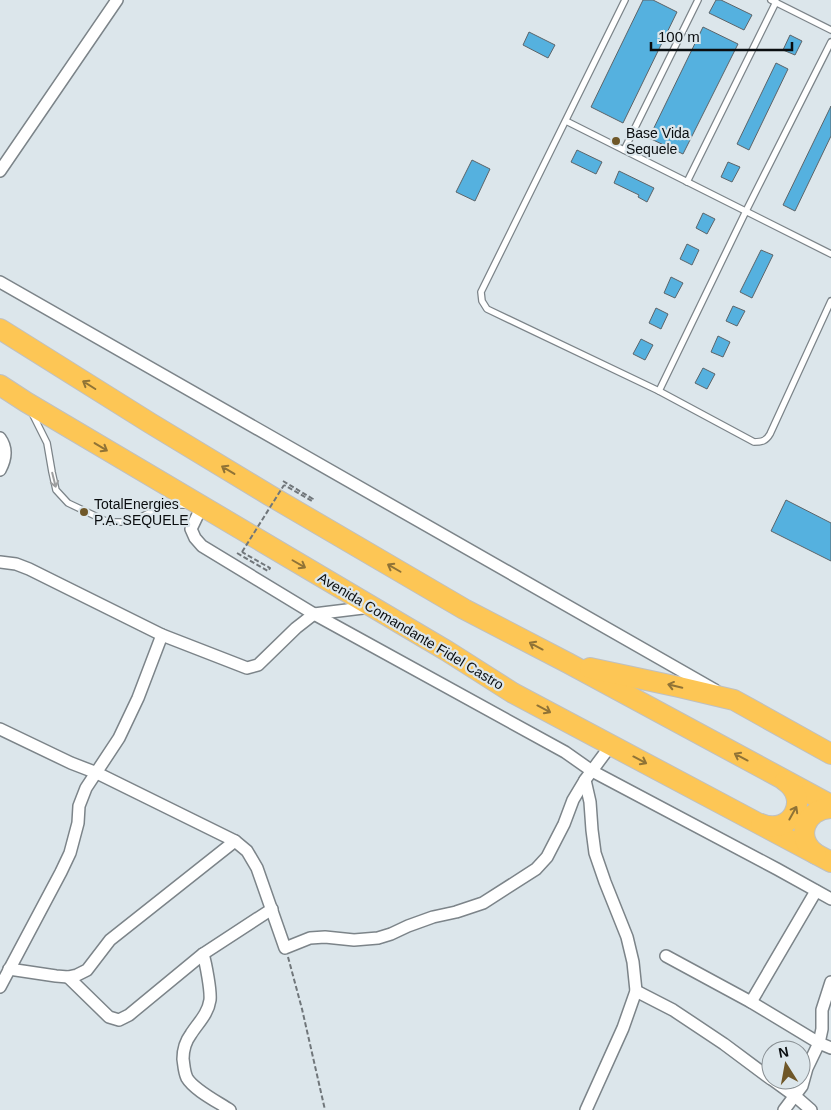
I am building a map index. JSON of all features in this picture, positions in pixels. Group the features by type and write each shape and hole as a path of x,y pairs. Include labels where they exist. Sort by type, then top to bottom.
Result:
{"highway":[{"path":"0,329 269,495 464,609 568,663 831,807"},
{"name":"Avenida Comandante Fidel Castro","path":"0,385 447,651 513,693 824,858"},
{"path":"568,663 734,700 831,754"},
{"path":"760,823 768,826 780,826 795,814 798,802 796,794 793,788 784,780"},
{"path":"824,858 810,848 804,833 806,824 816,811 831,807"}],"street":[{"path":"0,171 118,0"},
{"path":"0,282 734,700"},
{"path":"0,438 6,451 0,470"},
{"path":"202,506 191,529 195,538 202,546 314,614 564,752 588,776 831,899"},
{"path":"0,560 29,569 162,635 247,668 258,665 296,628 314,614 372,607"},
{"path":"0,987 70,853 78,823 79,806 86,788 119,738 138,698 162,635"},
{"path":"0,729 71,763 97,773 235,841 247,851 257,868 285,948 317,937 350,940 378,938 433,917 483,903 536,869 547,857 564,824 573,800 611,745"},
{"path":"586,1110 623,1028 636,991 633,962 627,937 596,853 592,830 588,776"},
{"path":"9,969 68,977 86,970 110,940 235,841"},
{"path":"751,1002 816,891"},
{"path":"68,977 109,1017 119,1020 129,1016 203,954 272,909"},
{"path":"203,954 210,1000 204,1017 187,1038 183,1048 185,1071 193,1086 230,1110"},
{"path":"666,956 831,1048"},
{"path":"784,1110 802,1086 810,1060 819,1043 822,1029 822,1010 831,982"},
{"path":"636,991 695,1024 761,1071"},
{"path":"787,1090 811,1110"}],"lane":[{"path":"625,0 481,292 482,301 487,309 659,391 754,442 764,441 768,438 831,301"},
{"path":"624,150 698,0"},
{"path":"687,182 773,1 831,30"},
{"path":"659,391 746,211 831,42"},
{"path":"566,121 831,254"},
{"path":"26,402 47,443 56,490 68,503 108,522 131,522 165,505 202,506"}],"path":[{"path":"237,552 268,572 270,568 242,552 284,485 312,502 313,499 283,481"},
{"path":"285,948 302,1009 325,1110"}],"building":[{"path":"643,0 653,0 677,12 623,123 591,107"},
{"path":"716,0 721,0 752,15 744,30 709,13"},
{"path":"703,27 738,44 683,154 649,138"},
{"path":"529,32 555,45 548,58 523,45"},
{"path":"790,35 802,41 795,55 783,50"},
{"path":"776,63 788,69 749,150 737,144"},
{"path":"831,106 831,136 795,211 783,205"},
{"path":"577,150 602,162 596,174 571,162"},
{"path":"472,160 490,169 475,201 456,192"},
{"path":"728,162 740,167 732,182 721,177"},
{"path":"619,171 654,188 647,202 638,197 639,195 614,183"},
{"path":"703,213 715,219 707,234 696,228"},
{"path":"687,244 699,250 692,265 680,259"},
{"path":"761,250 773,255 752,298 740,292"},
{"path":"671,277 683,283 675,298 664,293"},
{"path":"733,306 745,311 737,326 726,321"},
{"path":"656,308 668,314 661,329 649,323"},
{"path":"718,336 730,342 723,357 711,352"},
{"path":"641,339 653,345 645,360 633,354"},
{"path":"703,368 715,374 707,389 695,383"},
{"path":"786,500 831,523 831,561 771,531"}],"place":[{"name":"Base Vida Sequele","path":"616,141"},
{"name":"TotalEnergies P.A. SEQUELE","path":"84,512"}]}
